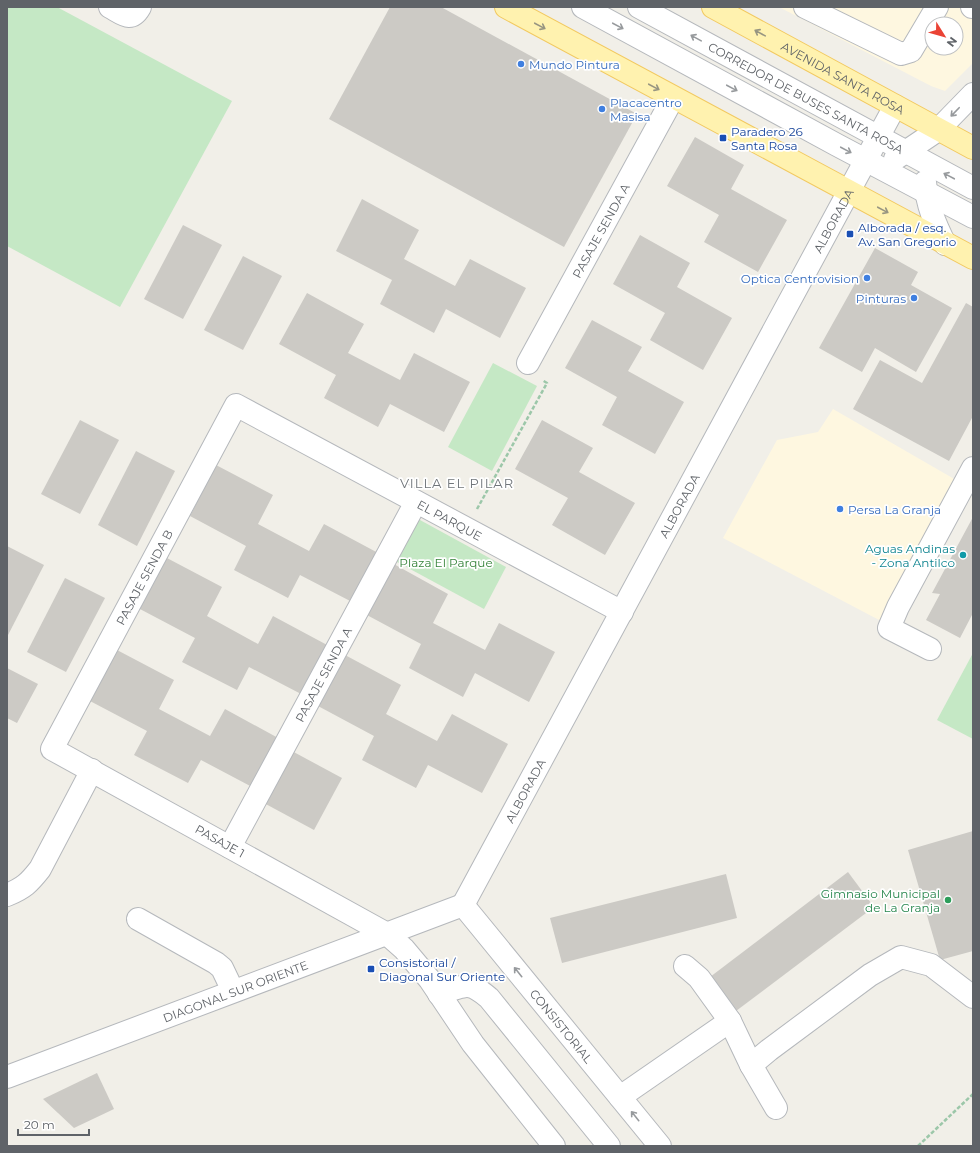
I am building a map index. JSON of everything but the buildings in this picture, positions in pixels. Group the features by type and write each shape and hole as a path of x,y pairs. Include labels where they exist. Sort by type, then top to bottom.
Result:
{"main road":[{"path":"506,7 973,258"},
{"name":"AVENIDA SANTA ROSA","path":"713,7 973,148"}],"street":[{"path":"110,7 126,16 131,16 136,13 140,7"},
{"name":"CORREDOR DE BUSES SANTA ROSA","path":"584,7 973,217"},
{"name":"CORREDOR DE BUSES SANTA ROSA","path":"639,7 973,188"},
{"path":"805,7 901,54 911,51 937,7"},
{"path":"873,164 906,152 938,130 973,94"},
{"name":"PASAJE SENDA A","path":"528,363 673,98"},
{"name":"ALBORADA","path":"463,905 848,192 873,164 878,137 895,106"},
{"path":"938,130 928,151 925,176 926,192 930,210 945,244"},
{"name":"EL PARQUE","path":"236,405 622,612"},
{"name":"PASAJE SENDA B","path":"52,749 236,405"},
{"path":"930,650 889,628 898,607 973,468"},
{"name":"PASAJE SENDA A","path":"230,847 416,502"},
{"name":"PASAJE 1","path":"52,749 387,934 404,949 430,980 473,1044 554,1146"},
{"path":"11,889 30,882 40,869 92,770"},
{"name":"DIAGONAL SUR ORIENTE","path":"7,1077 463,905"},
{"name":"CONSISTORIAL","path":"463,905 660,1146"},
{"path":"138,919 216,963 222,968 233,991"},
{"path":"752,1065 769,1050 870,975 901,957 931,965 973,997"},
{"path":"685,966 699,978 730,1021 776,1108"},
{"path":"439,994 466,986 477,989 489,998 609,1146"},
{"path":"620,1097 730,1021"}],"path":[{"path":"467,529 547,383 527,371 528,363"},
{"path":"918,1146 973,1094"}],"shaded area":[{"path":"779,7 973,7 973,63 945,91 931,86"},
{"name":"Persa La Granja","path":"833,409 956,480 881,621 723,538 777,440 818,432"}],"green space":[{"path":"7,7 57,7 232,101 120,307 7,246"},
{"path":"493,363 537,386 492,471 448,447"},
{"name":"Plaza El Parque","path":"409,514 506,567 484,609 386,556"},
{"path":"973,653 973,739 937,720"}],"place":[{"name":"Mundo Pintura","path":"521,64"},
{"name":"Placacentro Masisa","path":"602,109"},
{"name":"Paradero 26 Santa Rosa","path":"723,138"},
{"name":"Alborada / esq. Av. San Gregorio","path":"850,234"},
{"name":"Optica Centrovision","path":"867,278"},
{"name":"Pinturas","path":"914,298"},
{"name":"Persa La Granja","path":"840,509"},
{"name":"Aguas Andinas - Zona Antilco","path":"963,555"},
{"name":"Gimnasio Municipal de La Granja","path":"948,900"},
{"name":"Consistorial / Diagonal Sur Oriente","path":"371,969"}],"district":[{"name":"VILLA EL PILAR","path":"457,483"}]}
